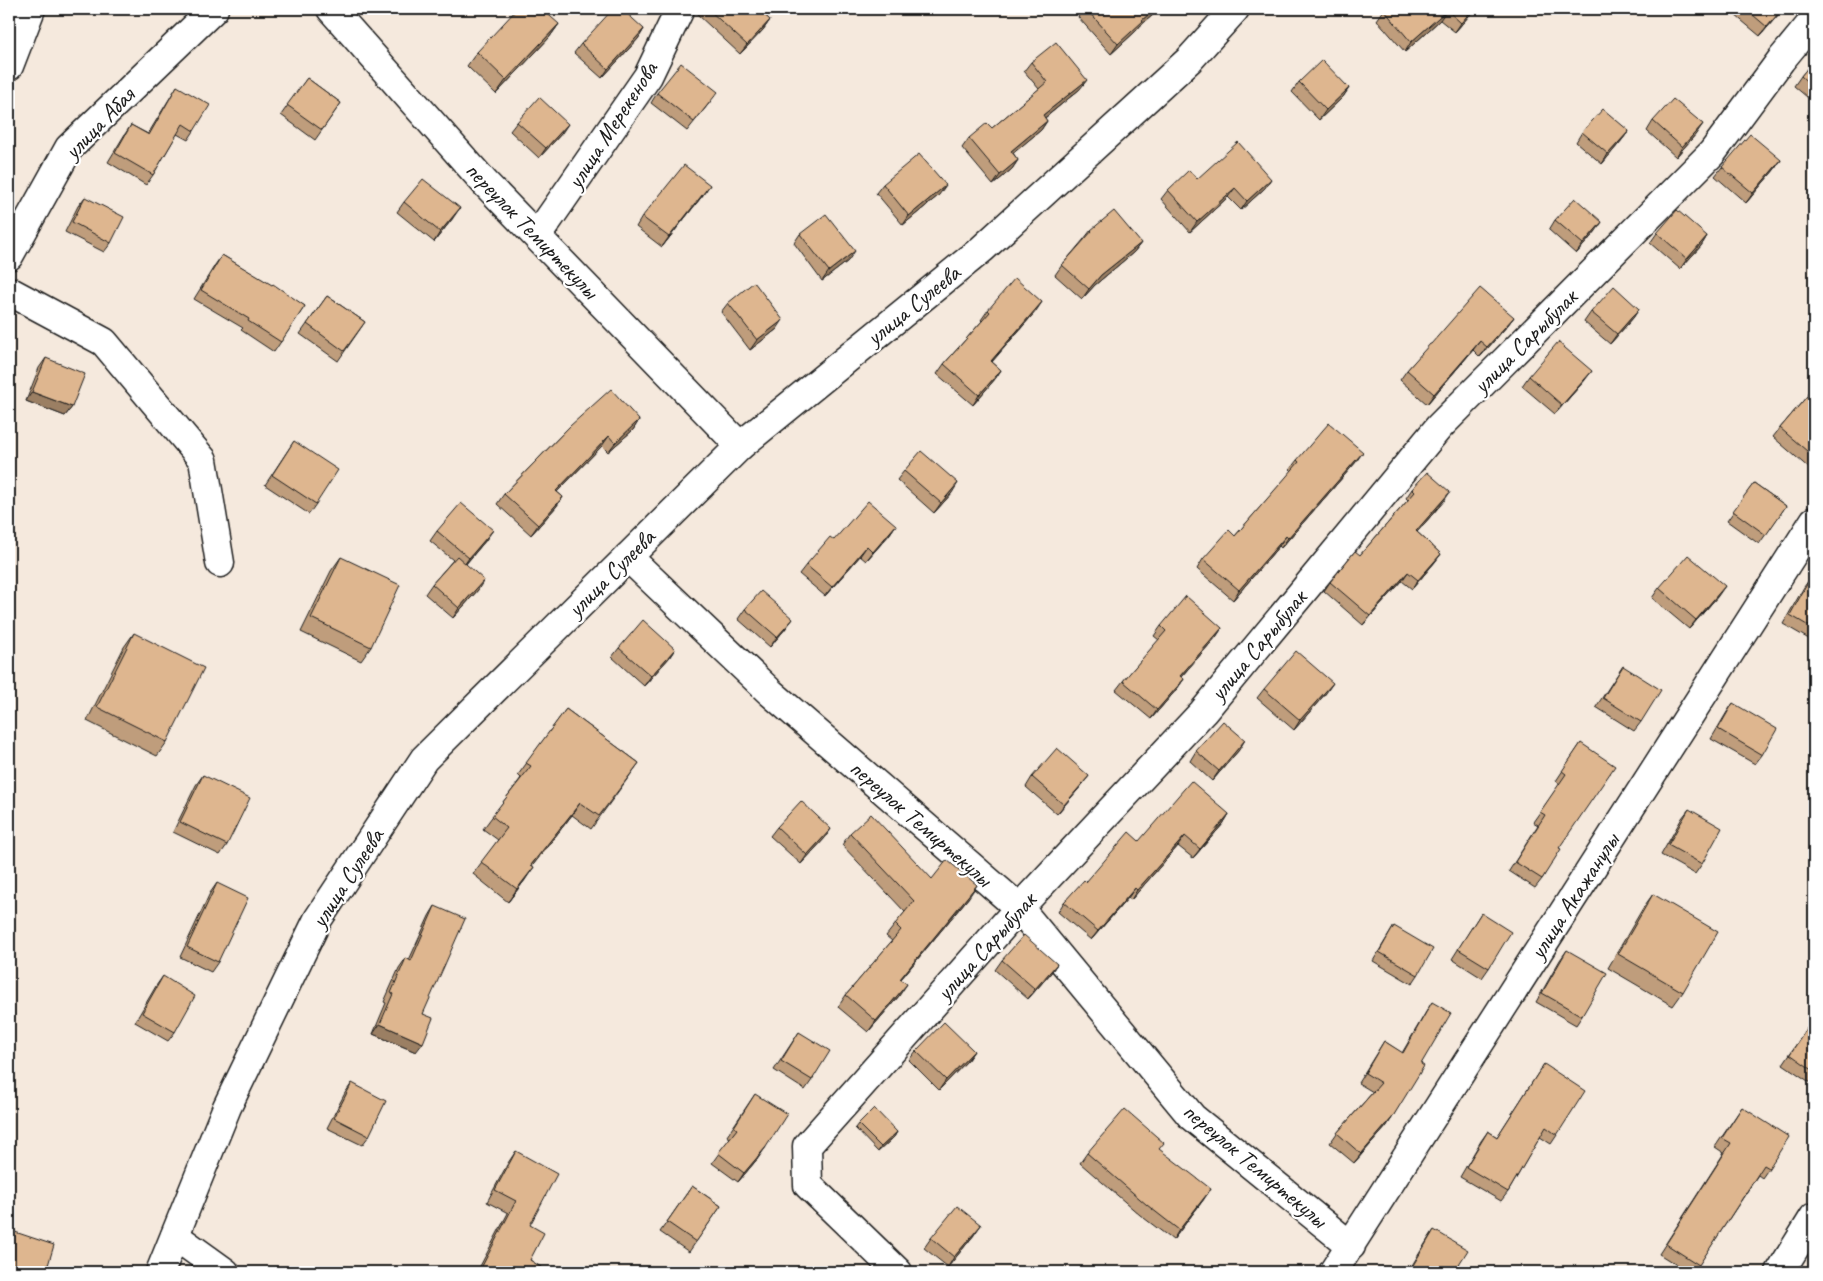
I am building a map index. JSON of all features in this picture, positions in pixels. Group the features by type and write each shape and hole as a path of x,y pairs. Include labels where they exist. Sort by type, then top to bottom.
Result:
{"street":[{"path":"9,66 31,9"},
{"name":"улица Абая","path":"9,256 69,148 214,9"},
{"name":"переулок Темиртекулы","path":"331,9 485,183 740,446"},
{"name":"улица Мерекенова","path":"537,236 648,76 680,9"},
{"name":"улица Сулеева","path":"160,1272 227,1108 318,918 424,759 740,446 982,249 1189,60 1235,9"},
{"name":"улица Сарыбулак","path":"898,1272 808,1185 807,1146 1019,908 1203,712 1440,427 1712,153 1781,60 1814,20"},
{"path":"9,291 104,342 203,460 220,563"},
{"name":"улица Акажанулы","path":"1334,1272 1814,521"},
{"name":"переулок Темиртекулы","path":"628,557 770,692 1019,908 1192,1117 1351,1246"},
{"path":"1780,1272 1814,1217"},
{"path":"175,1236 225,1272"}],"building":[{"path":"517,9 542,9 559,24 506,80 477,52"},
{"path":"613,9 622,9 644,29 608,69 581,44"},
{"path":"708,9 760,9 770,20 747,45"},
{"path":"1086,9 1155,9 1118,44"},
{"path":"1385,9 1473,9 1461,23 1447,10 1411,42"},
{"path":"1746,9 1782,9 1767,27"},
{"path":"1056,42 1087,80 1043,115 1047,121 1011,151 1018,160 1000,175 969,138 987,123 992,128 1047,82 1031,62"},
{"path":"1322,60 1349,88 1326,110 1299,82"},
{"path":"1814,60 1814,88 1801,76"},
{"path":"681,63 718,92 694,122 657,93"},
{"path":"307,78 341,103 322,130 287,105"},
{"path":"177,86 210,105 194,131 183,124 153,175 115,153 131,125 149,135"},
{"path":"539,97 568,124 546,148 517,122"},
{"path":"1673,99 1703,124 1682,147 1653,121"},
{"path":"1603,109 1629,131 1608,154 1582,132"},
{"path":"1750,134 1781,160 1753,193 1722,167"},
{"path":"1238,142 1271,179 1247,201 1235,188 1197,222 1168,190 1189,170 1197,179"},
{"path":"919,154 946,185 909,216 883,184"},
{"path":"684,165 710,185 669,237 642,217"},
{"path":"423,179 460,208 440,232 404,202"},
{"path":"85,197 124,217 111,243 72,222"},
{"path":"1575,198 1602,222 1583,244 1555,220"},
{"path":"1677,210 1707,236 1687,259 1657,233"},
{"path":"1114,211 1141,243 1101,275 1089,289 1062,265 1091,230"},
{"path":"826,214 855,251 829,271 800,234"},
{"path":"222,255 273,284 305,306 281,342 248,321 249,319 201,290"},
{"path":"1015,278 1042,302 991,361 1001,370 979,395 944,364 990,312 988,310"},
{"path":"754,282 783,320 757,340 728,303"},
{"path":"1614,286 1639,309 1617,334 1591,312"},
{"path":"1480,288 1514,317 1487,347 1480,341 1434,394 1407,370"},
{"path":"327,296 365,322 344,351 307,324"},
{"path":"1558,342 1592,371 1562,405 1529,376"},
{"path":"46,358 85,374 72,407 32,392"},
{"path":"1814,388 1814,457 1780,428"},
{"path":"611,389 639,420 615,443 609,436 556,491 563,497 538,525 504,494 570,426"},
{"path":"1329,423 1363,452 1288,538 1286,536 1239,590 1203,559 1229,530 1235,536 1299,462 1297,460"},
{"path":"294,441 338,470 316,504 272,475"},
{"path":"921,451 958,483 941,503 904,471"},
{"path":"1427,472 1450,492 1416,531 1441,554 1418,580 1408,572 1370,616 1330,582 1355,551 1360,555 1415,492 1412,489"},
{"path":"1754,483 1786,506 1766,535 1733,511"},
{"path":"868,501 896,525 873,552 867,546 832,587 806,565 830,537 834,540"},
{"path":"461,503 493,530 469,558 437,531"},
{"path":"1688,555 1725,586 1696,620 1659,588"},
{"path":"457,556 484,580 459,608 432,584"},
{"path":"341,557 400,585 371,647 311,618"},
{"path":"1811,577 1814,579 1814,629 1790,615"},
{"path":"761,591 793,619 777,637 745,609"},
{"path":"1186,596 1222,628 1180,676 1184,679 1157,710 1123,681 1166,631 1161,626"},
{"path":"643,620 675,649 651,676 619,648"},
{"path":"134,633 204,668 167,742 97,707"},
{"path":"1296,651 1333,683 1300,720 1264,689"},
{"path":"1623,666 1661,690 1641,722 1603,698"},
{"path":"1733,703 1777,729 1762,755 1718,729"},
{"path":"566,709 639,763 599,816 580,803 531,865 534,867 517,889 481,862 507,828 492,816 531,766 526,763"},
{"path":"1223,721 1245,740 1219,771 1196,751"},
{"path":"1581,743 1615,766 1559,848 1561,849 1542,879 1515,862 1545,815 1540,812 1566,774 1562,771"},
{"path":"1057,748 1089,776 1064,805 1032,777"},
{"path":"203,775 250,798 227,845 180,822"},
{"path":"1191,781 1229,814 1200,849 1185,836 1137,890 1135,888 1098,931 1064,902 1084,880 1086,882 1129,832 1139,841"},
{"path":"801,801 831,829 807,855 777,827"},
{"path":"1689,809 1722,828 1702,864 1668,845"},
{"path":"871,814 932,879 947,860 977,885 900,979 907,984 876,1021 846,995 901,930 895,924 914,901 850,833"},
{"path":"217,883 248,898 218,962 187,947"},
{"path":"1653,894 1718,932 1683,992 1618,954"},
{"path":"435,906 465,919 423,1014 433,1018 423,1043 380,1024 406,958 411,961"},
{"path":"1481,913 1511,932 1489,968 1458,949"},
{"path":"1394,926 1433,949 1418,975 1379,952"},
{"path":"1024,935 1057,964 1035,989 1002,960"},
{"path":"1567,950 1607,973 1582,1016 1542,993"},
{"path":"163,976 195,996 175,1032 142,1013"},
{"path":"1432,1002 1451,1013 1421,1064 1424,1066 1392,1118 1361,1154 1337,1133 1381,1083 1365,1073 1384,1041 1403,1053"},
{"path":"1814,1018 1814,1071 1790,1054"},
{"path":"944,1022 974,1051 946,1080 916,1051"},
{"path":"799,1032 830,1051 812,1080 781,1061"},
{"path":"1544,1064 1585,1091 1557,1135 1546,1127 1508,1192 1466,1167 1488,1131 1497,1137"},
{"path":"352,1083 386,1101 369,1136 334,1118"},
{"path":"755,1094 787,1114 766,1147 744,1173 718,1153 737,1129 734,1127"},
{"path":"1742,1107 1789,1137 1769,1168 1764,1165 1699,1265 1666,1244 1731,1143 1722,1138"},
{"path":"874,1108 897,1132 881,1147 858,1124"},
{"path":"1125,1109 1164,1143 1159,1149 1211,1189 1179,1230 1087,1153"},
{"path":"516,1151 557,1174 530,1225 544,1233 530,1260 548,1272 479,1272 516,1201 495,1190"},
{"path":"692,1186 721,1206 696,1242 667,1222"},
{"path":"957,1206 981,1225 954,1257 931,1238"},
{"path":"9,1230 54,1245 46,1272 9,1272"},
{"path":"1434,1230 1468,1250 1454,1272 1409,1272"}]}
